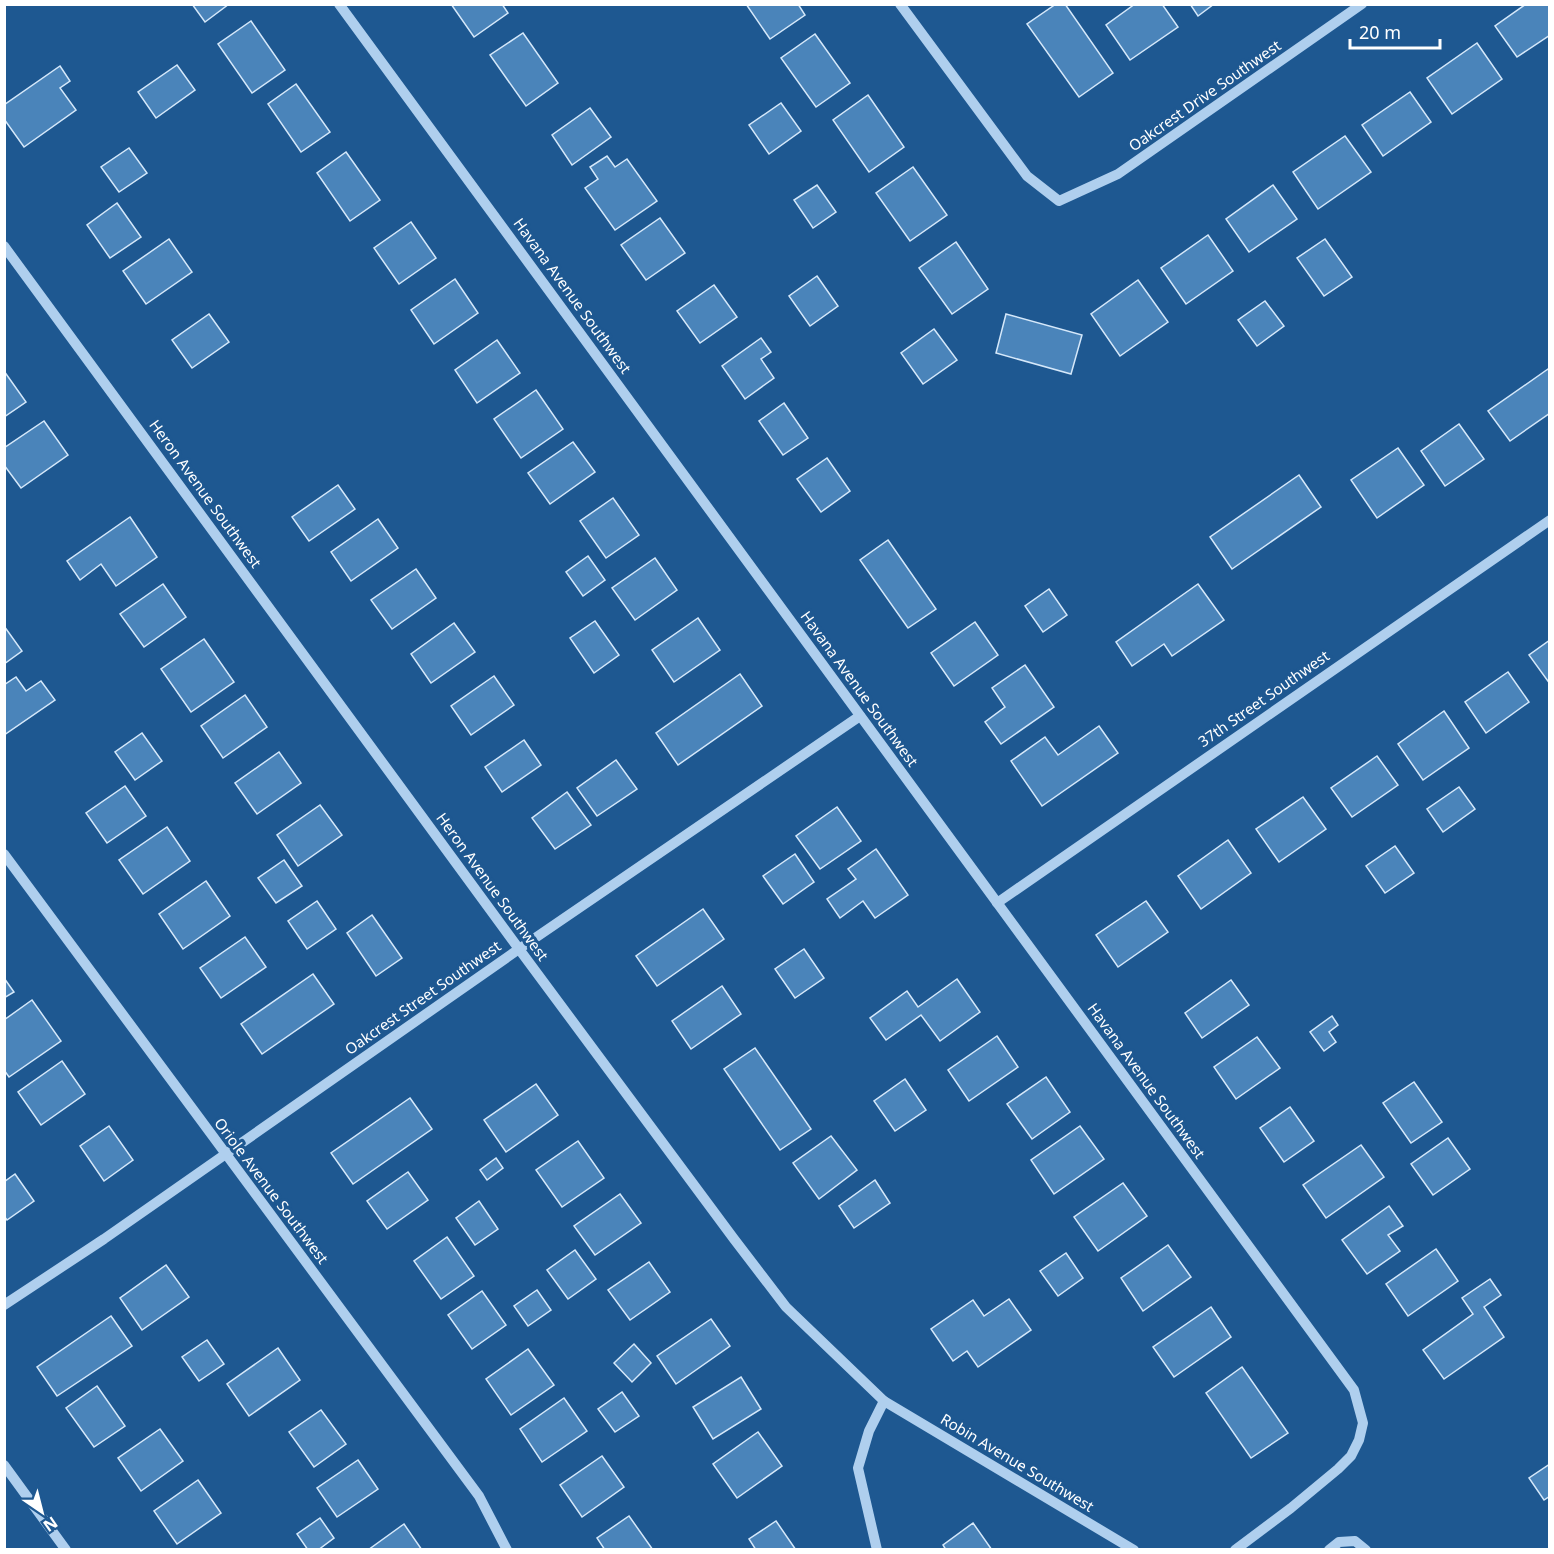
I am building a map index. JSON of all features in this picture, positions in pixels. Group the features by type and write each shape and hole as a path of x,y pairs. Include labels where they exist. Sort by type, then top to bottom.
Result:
{"street":[{"name":"Havana Avenue Southwest","path":"339,4 1354,1390 1363,1423 1359,1440 1351,1456 1291,1508 1235,1550"},
{"name":"Oakcrest Drive Southwest","path":"900,4 1027,176 1059,201 1118,174 1362,4"},
{"name":"Heron Avenue Southwest","path":"4,246 734,1239 786,1307 884,1401"},
{"name":"37th Street Southwest","path":"997,903 1550,520"},
{"name":"Oakcrest Street Southwest","path":"4,1305 104,1239 519,949 861,717"},
{"name":"Oriole Avenue Southwest","path":"4,854 479,1496 507,1550"},
{"path":"877,1550 858,1468 869,1431 884,1401"},
{"name":"Robin Avenue Southwest","path":"884,1401 1134,1550"},
{"path":"4,1465 66,1550"},
{"path":"1329,1550 1339,1542 1354,1541 1366,1550"}],"building":[{"path":"192,4 229,4 205,22"},
{"path":"451,4 502,4 508,13 474,37"},
{"path":"746,4 798,4 805,15 770,39"},
{"path":"1056,4 1065,4 1113,73 1079,97 1027,24"},
{"path":"1135,4 1162,4 1178,27 1130,60 1106,25"},
{"path":"1190,4 1214,4 1198,16"},
{"path":"1526,4 1550,4 1550,35 1517,57 1495,26"},
{"path":"251,21 285,70 252,93 218,44"},
{"path":"523,33 558,83 526,106 490,55"},
{"path":"815,34 850,83 816,107 781,58"},
{"path":"1477,43 1502,79 1452,114 1427,78"},
{"path":"177,65 195,90 156,118 138,92"},
{"path":"60,66 70,81 60,88 76,110 24,147 4,119 4,105"},
{"path":"296,84 330,132 301,152 268,104"},
{"path":"1410,92 1431,122 1383,156 1362,125"},
{"path":"868,95 904,147 869,172 833,120"},
{"path":"781,103 801,131 769,154 749,125"},
{"path":"590,108 611,137 572,165 552,135"},
{"path":"1345,136 1371,172 1318,209 1293,172"},
{"path":"129,148 147,173 119,192 101,167"},
{"path":"346,152 380,200 350,221 317,173"},
{"path":"607,156 615,167 627,159 657,201 615,230 585,188 598,179 590,167"},
{"path":"913,167 947,215 910,241 876,193"},
{"path":"817,185 836,212 813,228 794,200"},
{"path":"1273,185 1297,219 1249,252 1226,219"},
{"path":"117,203 141,237 110,258 87,225"},
{"path":"660,218 685,253 646,280 621,245"},
{"path":"411,222 436,258 399,284 374,248"},
{"path":"1208,235 1233,271 1186,304 1161,268"},
{"path":"169,239 192,272 146,304 123,271"},
{"path":"1325,239 1352,277 1324,296 1297,258"},
{"path":"956,242 988,289 952,314 919,268"},
{"path":"817,276 838,306 810,326 789,296"},
{"path":"455,279 478,313 434,344 411,310"},
{"path":"1138,280 1168,322 1120,356 1091,314"},
{"path":"714,285 737,317 700,343 677,311"},
{"path":"1265,301 1284,326 1257,346 1238,320"},
{"path":"209,314 229,342 192,368 172,340"},
{"path":"1006,314 1082,335 1071,374 996,353"},
{"path":"934,329 957,360 923,384 901,353"},
{"path":"761,338 771,352 761,359 774,378 745,399 722,366"},
{"path":"497,340 520,373 477,403 455,370"},
{"path":"1548,369 1550,372 1550,413 1510,441 1488,411"},
{"path":"4,371 26,402 4,417"},
{"path":"536,390 563,429 521,458 494,419"},
{"path":"784,403 808,438 783,455 759,421"},
{"path":"44,421 68,455 21,488 4,465 4,448"},
{"path":"1459,424 1484,459 1445,486 1421,451"},
{"path":"573,442 595,472 550,504 528,473"},
{"path":"1398,448 1424,485 1377,518 1351,480"},
{"path":"827,458 850,491 821,512 797,479"},
{"path":"1299,475 1321,507 1232,569 1210,537"},
{"path":"338,485 355,509 309,541 292,517"},
{"path":"613,498 639,535 606,558 580,521"},
{"path":"130,517 157,557 116,586 101,564 80,580 67,561"},
{"path":"378,519 398,548 351,581 331,552"},
{"path":"888,540 936,609 908,628 860,560"},
{"path":"588,556 605,580 583,596 566,572"},
{"path":"655,558 677,590 635,620 612,588"},
{"path":"416,569 436,598 392,629 371,600"},
{"path":"163,584 186,617 144,647 120,614"},
{"path":"1198,584 1224,620 1172,656 1164,644 1132,666 1116,642"},
{"path":"1049,589 1067,615 1043,632 1025,606"},
{"path":"698,618 720,650 674,682 652,650"},
{"path":"595,621 619,655 594,673 570,638"},
{"path":"975,622 998,655 954,686 931,653"},
{"path":"454,623 475,652 431,683 411,654"},
{"path":"4,626 22,651 4,664"},
{"path":"204,639 234,682 191,712 161,669"},
{"path":"1550,640 1550,684 1529,655"},
{"path":"1025,665 1054,707 1001,744 985,722 1005,707 992,688"},
{"path":"1508,672 1529,702 1486,733 1465,702"},
{"path":"740,674 762,706 678,765 656,733"},
{"path":"494,676 514,705 471,735 451,706"},
{"path":"16,677 26,691 41,681 55,700 4,735 4,685"},
{"path":"245,695 267,727 223,758 201,726"},
{"path":"1444,711 1469,748 1423,780 1398,744"},
{"path":"1099,726 1118,753 1042,806 1011,761 1045,737 1058,755"},
{"path":"142,733 162,761 135,780 115,752"},
{"path":"524,740 541,765 502,792 485,767"},
{"path":"279,752 301,783 257,814 235,783"},
{"path":"1377,756 1398,785 1352,817 1331,788"},
{"path":"616,760 637,789 597,816 577,788"},
{"path":"125,786 146,816 107,843 86,813"},
{"path":"1459,787 1475,809 1443,832 1427,809"},
{"path":"567,792 591,825 555,849 532,818"},
{"path":"1303,797 1326,829 1279,862 1256,829"},
{"path":"320,805 342,835 298,866 277,835"},
{"path":"837,807 861,841 820,869 796,836"},
{"path":"167,827 190,861 143,894 119,860"},
{"path":"1228,840 1251,873 1201,909 1178,876"},
{"path":"1395,846 1414,873 1385,893 1366,866"},
{"path":"876,849 908,895 875,918 863,901 840,918 827,899 856,879 848,869"},
{"path":"795,854 814,882 783,904 763,876"},
{"path":"284,860 302,886 276,903 258,878"},
{"path":"206,881 230,916 183,949 159,914"},
{"path":"317,901 336,929 307,949 288,921"},
{"path":"1146,901 1168,932 1118,967 1096,935"},
{"path":"703,909 724,939 657,986 636,956"},
{"path":"372,915 402,958 376,976 347,933"},
{"path":"245,937 266,967 221,998 200,968"},
{"path":"804,949 824,978 795,998 775,969"},
{"path":"313,974 334,1004 262,1054 241,1024"},
{"path":"4,978 14,992 4,998"},
{"path":"957,979 980,1012 940,1041 921,1015 886,1040 870,1018 907,991 918,1007"},
{"path":"1231,980 1249,1005 1202,1038 1185,1013"},
{"path":"722,986 741,1014 691,1049 672,1021"},
{"path":"32,1000 61,1041 9,1077 4,1070 4,1020"},
{"path":"1332,1016 1338,1025 1329,1032 1336,1042 1324,1051 1310,1032"},
{"path":"997,1036 1018,1067 969,1101 948,1070"},
{"path":"1257,1037 1280,1068 1236,1099 1214,1067"},
{"path":"755,1048 811,1129 780,1150 724,1069"},
{"path":"62,1061 85,1094 41,1125 18,1092"},
{"path":"1046,1077 1070,1112 1032,1139 1007,1104"},
{"path":"905,1079 926,1110 895,1131 874,1101"},
{"path":"1414,1082 1442,1122 1411,1143 1383,1103"},
{"path":"536,1084 558,1115 506,1152 484,1120"},
{"path":"410,1098 432,1129 353,1184 331,1153"},
{"path":"1290,1107 1314,1141 1284,1162 1260,1128"},
{"path":"109,1126 133,1160 104,1181 80,1146"},
{"path":"1080,1126 1104,1159 1054,1194 1031,1160"},
{"path":"831,1136 857,1170 819,1199 793,1163"},
{"path":"1448,1138 1470,1169 1433,1195 1411,1164"},
{"path":"578,1141 604,1178 562,1207 536,1170"},
{"path":"1361,1145 1384,1177 1326,1218 1303,1185"},
{"path":"496,1158 503,1168 487,1180 480,1170"},
{"path":"408,1172 428,1200 387,1229 367,1201"},
{"path":"15,1174 34,1201 7,1220 4,1216 4,1182"},
{"path":"875,1180 890,1203 854,1228 839,1206"},
{"path":"1123,1183 1147,1216 1098,1251 1074,1217"},
{"path":"620,1194 641,1223 595,1255 574,1226"},
{"path":"479,1201 498,1229 475,1245 456,1218"},
{"path":"1389,1206 1403,1226 1388,1235 1400,1251 1367,1274 1342,1240"},
{"path":"447,1237 474,1276 441,1299 414,1261"},
{"path":"1168,1245 1191,1277 1143,1311 1121,1278"},
{"path":"1436,1249 1458,1281 1408,1316 1386,1284"},
{"path":"575,1250 596,1279 568,1299 547,1270"},
{"path":"1066,1253 1083,1278 1058,1296 1040,1271"},
{"path":"649,1262 670,1292 630,1320 608,1290"},
{"path":"166,1265 189,1297 142,1330 120,1298"},
{"path":"1490,1279 1501,1295 1484,1307 1504,1337 1444,1379 1423,1350 1473,1314 1462,1298"},
{"path":"537,1290 551,1310 528,1326 514,1306"},
{"path":"482,1291 506,1325 472,1349 448,1315"},
{"path":"1009,1299 1031,1330 978,1367 967,1351 953,1361 931,1329 973,1300 984,1316"},
{"path":"1211,1307 1231,1337 1174,1377 1153,1347"},
{"path":"111,1316 132,1346 57,1396 37,1367"},
{"path":"711,1319 730,1346 676,1384 657,1356"},
{"path":"207,1340 224,1364 199,1381 182,1357"},
{"path":"634,1344 651,1363 632,1382 614,1363"},
{"path":"278,1348 300,1380 249,1416 227,1384"},
{"path":"528,1349 554,1385 511,1415 486,1379"},
{"path":"1242,1367 1288,1433 1251,1458 1206,1393"},
{"path":"741,1377 761,1409 713,1439 693,1407"},
{"path":"97,1386 125,1426 94,1447 66,1408"},
{"path":"622,1392 639,1416 615,1432 598,1409"},
{"path":"564,1398 587,1431 542,1462 520,1429"},
{"path":"321,1410 346,1444 314,1467 289,1432"},
{"path":"160,1429 183,1461 141,1491 118,1458"},
{"path":"758,1432 782,1466 737,1498 713,1464"},
{"path":"602,1456 624,1487 582,1517 560,1485"},
{"path":"358,1460 378,1489 337,1517 317,1488"},
{"path":"1550,1464 1550,1496 1544,1500 1529,1478"},
{"path":"198,1480 221,1513 177,1544 154,1511"},
{"path":"629,1516 653,1550 605,1550 597,1538"},
{"path":"320,1518 334,1538 318,1550 308,1550 297,1534"},
{"path":"776,1521 796,1550 756,1550 749,1539"},
{"path":"973,1523 992,1550 946,1550 943,1545"},
{"path":"404,1524 422,1550 368,1550"}]}
